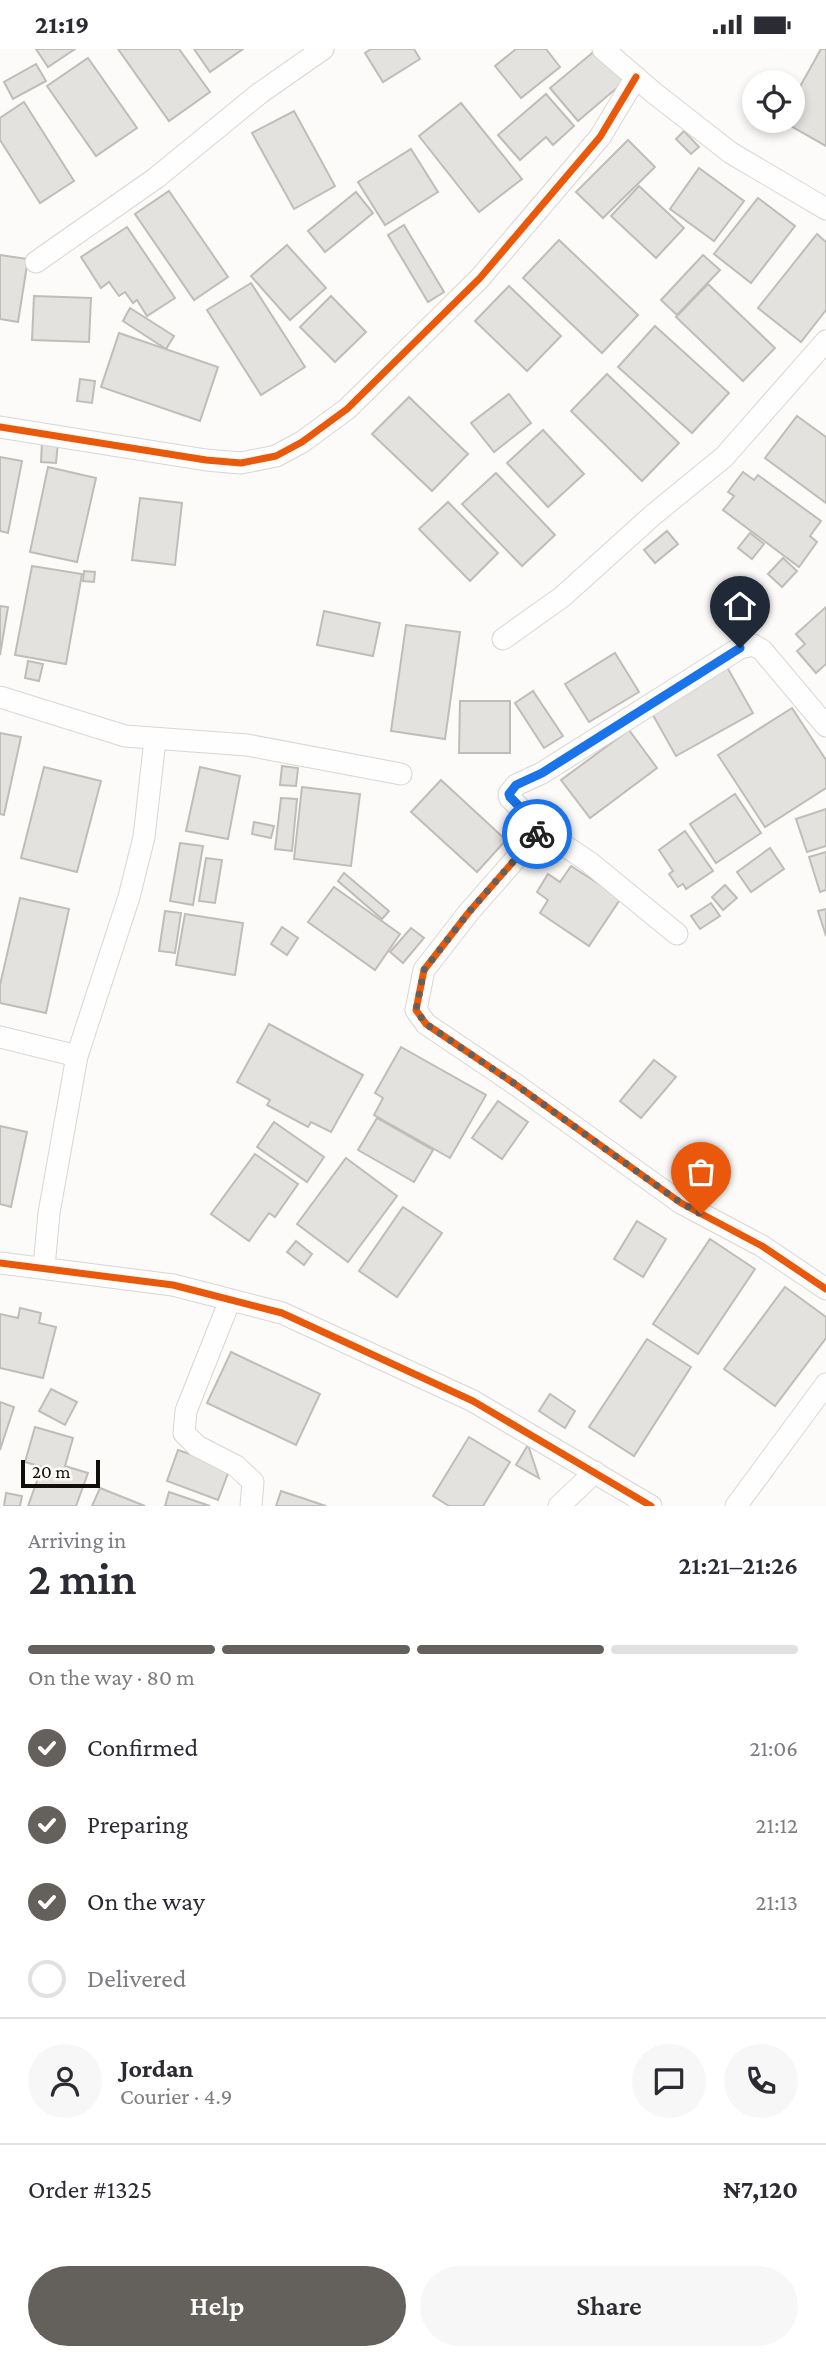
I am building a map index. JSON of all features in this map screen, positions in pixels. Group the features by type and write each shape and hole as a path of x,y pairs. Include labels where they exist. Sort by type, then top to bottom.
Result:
{"street":[{"path":"36,262 156,178 260,93 323,49"},
{"path":"603,49 731,153 826,209"},
{"path":"0,427 206,460 241,463 276,456 302,442 347,409 480,278 600,137 636,77"},
{"path":"503,639 562,597 653,515 724,457 826,341"},
{"path":"677,934 589,862 541,829 510,797 512,788 542,773 740,648 753,645 762,650 826,726"},
{"path":"0,697 114,733 155,740 247,745 401,774"},
{"path":"44,1267 50,1213 78,1056 129,897 144,837 155,740"},
{"path":"541,829 469,912 424,970 416,1010 426,1024 681,1203 762,1246 826,1289"},
{"path":"0,1037 78,1056"},
{"path":"0,1263 173,1285 282,1313 473,1401 651,1506"},
{"path":"230,1300 186,1411 184,1433 197,1446 236,1466 253,1482 251,1506"},
{"path":"736,1506 826,1384"},
{"path":"559,1506 595,1472"}],"building":[{"path":"36,49 75,49 48,67"},
{"path":"118,49 179,49 210,92 169,121"},
{"path":"194,49 243,49 210,72"},
{"path":"371,49 414,49 420,59 383,82 365,53"},
{"path":"516,49 546,49 560,67 521,98 495,66"},
{"path":"597,49 625,81 578,121 550,88"},
{"path":"821,49 826,49 826,146 803,133 805,78"},
{"path":"88,58 137,128 96,156 47,86"},
{"path":"36,64 46,81 13,99 4,82"},
{"path":"546,94 574,126 553,145 546,137 520,160 498,135"},
{"path":"24,102 74,181 40,203 0,140 0,118"},
{"path":"461,103 522,179 479,212 419,136"},
{"path":"294,111 335,186 294,209 252,133"},
{"path":"684,131 699,147 691,154 676,139"},
{"path":"628,140 655,167 603,218 576,192"},
{"path":"411,149 438,192 385,225 358,182"},
{"path":"699,168 744,201 714,241 670,209"},
{"path":"639,186 684,228 656,258 611,216"},
{"path":"169,191 228,277 194,300 135,214"},
{"path":"356,192 373,213 325,252 308,231"},
{"path":"758,198 795,226 751,283 714,254"},
{"path":"404,225 444,292 428,302 388,235"},
{"path":"127,227 175,298 147,316 137,300 133,303 125,292 119,296 109,282 101,288 81,257"},
{"path":"817,234 826,242 826,310 801,342 758,308"},
{"path":"559,240 638,315 602,353 523,278"},
{"path":"287,245 326,288 290,320 251,276"},
{"path":"0,255 28,259 18,322 0,319"},
{"path":"703,255 720,270 677,315 661,300"},
{"path":"251,283 305,367 261,395 207,310"},
{"path":"708,284 775,348 743,381 676,317"},
{"path":"509,286 561,336 527,371 475,321"},
{"path":"34,296 91,298 89,342 32,340"},
{"path":"331,296 366,332 335,362 300,327"},
{"path":"130,308 174,336 166,349 123,321"},
{"path":"655,326 729,393 692,433 618,367"},
{"path":"119,333 218,367 200,421 101,387"},
{"path":"607,374 679,443 642,481 571,411"},
{"path":"80,379 95,381 92,403 77,401"},
{"path":"509,394 531,423 494,452 471,423"},
{"path":"409,397 468,454 432,491 372,434"},
{"path":"797,416 826,437 826,503 765,458"},
{"path":"543,430 584,474 548,507 507,463"},
{"path":"42,441 58,442 56,463 41,462"},
{"path":"0,457 22,461 8,533 0,531"},
{"path":"48,467 96,478 77,562 30,552"},
{"path":"743,472 754,480 758,475 821,521 810,536 817,542 799,567 723,510 734,496 728,492"},
{"path":"496,473 555,535 522,566 462,504"},
{"path":"140,498 182,503 175,565 132,560"},
{"path":"448,502 498,553 470,581 419,529"},
{"path":"667,531 678,544 655,563 644,550"},
{"path":"750,533 764,544 752,559 738,548"},
{"path":"783,558 797,571 782,587 768,574"},
{"path":"32,566 82,574 66,664 15,655"},
{"path":"84,571 95,572 94,582 83,581"},
{"path":"0,606 8,607 0,655"},
{"path":"826,607 826,664 816,673 797,651 805,644 796,634"},
{"path":"324,611 380,623 373,656 317,645"},
{"path":"406,625 460,632 445,739 391,731"},
{"path":"615,653 639,692 589,722 565,684"},
{"path":"28,661 43,664 39,681 25,678"},
{"path":"727,667 753,713 676,756 650,710"},
{"path":"533,691 563,736 544,748 515,703"},
{"path":"460,701 510,701 510,753 459,753"},
{"path":"792,708 826,760 826,788 765,827 718,755"},
{"path":"629,730 657,768 590,818 561,780"},
{"path":"0,733 21,737 4,815 0,814"},
{"path":"282,766 298,768 296,786 280,785"},
{"path":"44,767 101,781 77,872 21,858"},
{"path":"200,767 240,776 228,839 186,831"},
{"path":"441,780 506,840 477,872 411,812"},
{"path":"302,787 360,794 351,866 294,859"},
{"path":"735,794 761,833 716,863 690,824"},
{"path":"281,798 297,799 292,851 275,849"},
{"path":"826,809 826,846 807,852 796,819"},
{"path":"254,822 274,826 271,838 252,834"},
{"path":"685,831 713,871 686,889 683,884 678,887 669,874 673,871 659,850"},
{"path":"180,843 203,846 193,905 170,901"},
{"path":"770,848 784,869 751,892 737,872"},
{"path":"826,852 826,890 820,892 809,857"},
{"path":"206,858 222,860 215,903 199,901"},
{"path":"571,866 621,898 589,946 540,913 548,900 537,892 548,874 560,882"},
{"path":"344,873 389,911 382,919 338,881"},
{"path":"725,885 737,898 723,910 712,897"},
{"path":"334,887 400,934 375,970 308,922"},
{"path":"20,898 69,909 46,1013 0,1003 0,985"},
{"path":"711,903 720,916 700,929 691,916"},
{"path":"826,909 826,936 818,911"},
{"path":"165,911 181,913 175,953 159,951"},
{"path":"185,914 243,923 235,975 176,965"},
{"path":"282,927 298,938 287,955 271,944"},
{"path":"411,928 424,938 403,963 390,952"},
{"path":"269,1024 363,1075 331,1132 311,1122 308,1127 267,1105 270,1100 237,1082"},
{"path":"401,1047 486,1095 450,1158 374,1115 383,1098 375,1093"},
{"path":"654,1060 676,1077 641,1118 620,1101"},
{"path":"498,1101 528,1122 502,1159 472,1138"},
{"path":"377,1118 433,1150 414,1182 358,1150"},
{"path":"274,1122 324,1157 307,1182 257,1147"},
{"path":"0,1126 27,1132 11,1207 0,1204"},
{"path":"255,1154 298,1184 275,1217 269,1213 249,1241 211,1214"},
{"path":"346,1158 397,1196 348,1262 297,1224"},
{"path":"403,1207 442,1233 397,1297 359,1271"},
{"path":"637,1221 666,1239 643,1277 614,1259"},
{"path":"710,1239 755,1269 698,1354 653,1324"},
{"path":"296,1241 312,1254 304,1265 287,1252"},
{"path":"785,1287 826,1317 826,1338 775,1406 724,1369"},
{"path":"20,1308 41,1313 39,1323 56,1327 43,1378 0,1368 0,1314 18,1318"},
{"path":"647,1339 691,1367 634,1456 589,1427"},
{"path":"231,1352 320,1394 296,1445 207,1403"},
{"path":"51,1389 77,1402 65,1425 39,1411"},
{"path":"550,1394 575,1411 565,1428 539,1411"},
{"path":"0,1402 14,1407 0,1450"},
{"path":"35,1427 73,1438 65,1466 88,1473 76,1506 28,1506 42,1467 25,1462"},
{"path":"469,1437 510,1462 483,1506 449,1506 433,1496"},
{"path":"528,1445 539,1478 516,1465"},
{"path":"178,1450 230,1468 218,1500 167,1481"},
{"path":"100,1488 145,1506 92,1506"},
{"path":"281,1491 326,1506 276,1506"},
{"path":"169,1492 210,1506 165,1506"},
{"path":"6,1493 22,1496 20,1506 4,1506"}],"cycle path":[{"path":"0,427 206,460 241,463 276,456 302,442 347,409 480,278 600,137 636,77"},
{"path":"541,830 469,912 424,970 416,1010 426,1024 681,1203 762,1246 826,1289"},
{"path":"0,1263 173,1285 282,1313 473,1401 651,1506"}],"way so far":[{"path":"537,834 469,912 424,970 416,1010 426,1024 681,1203 701,1214"}],"route":[{"path":"537,834 541,829 510,797 512,788 542,773 740,648"}]}
